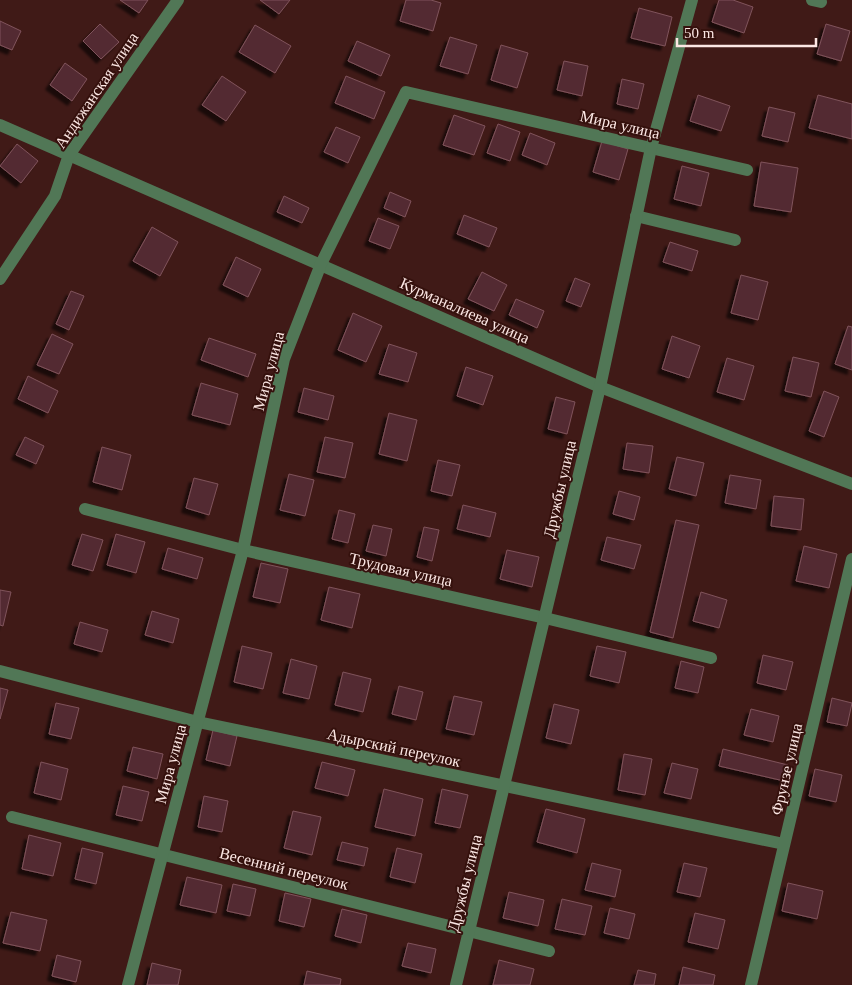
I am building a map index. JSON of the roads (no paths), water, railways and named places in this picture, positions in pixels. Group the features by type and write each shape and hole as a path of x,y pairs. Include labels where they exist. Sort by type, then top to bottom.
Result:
{"street":[{"name":"Андижанская улица","path":"0,279 55,196 69,155 178,0"},
{"name":"Дружбы улица","path":"456,985 600,387 651,148 692,0"},
{"name":"Мира улица","path":"128,985 243,550 284,360 321,264 406,92 747,170"},
{"name":"Курманалиева улица","path":"0,125 600,387 852,484"},
{"path":"636,216 735,240"},
{"name":"Трудовая улица","path":"85,509 243,550 545,618 711,658"},
{"name":"Фрунзе улица","path":"751,985 852,560"},
{"name":"Адырский переулок","path":"0,671 198,722 784,844"},
{"name":"Весенний переулок","path":"12,817 549,951"}]}
